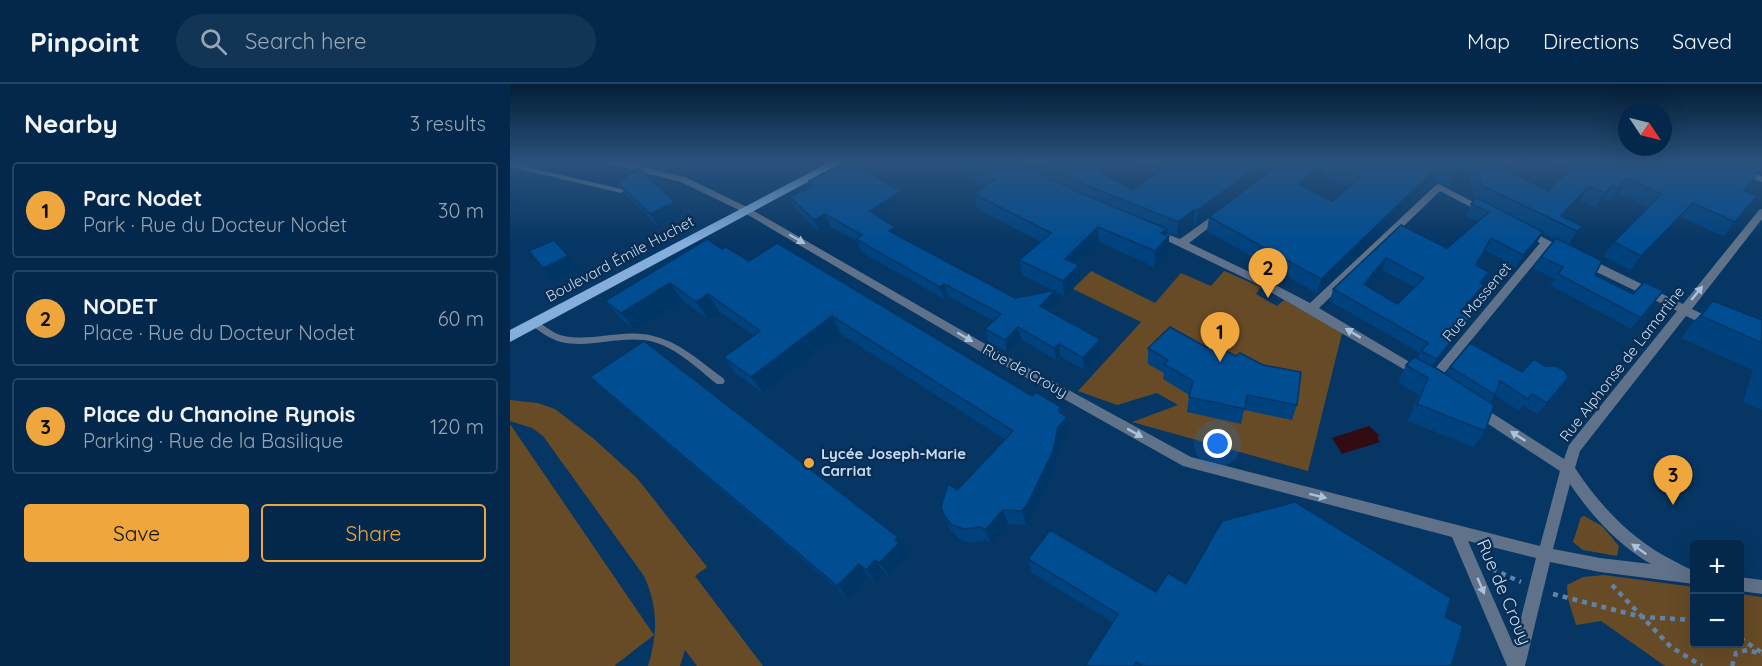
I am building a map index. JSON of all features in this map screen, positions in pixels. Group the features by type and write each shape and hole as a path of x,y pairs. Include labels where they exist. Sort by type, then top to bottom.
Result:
{"main road":[{"name":"Boulevard Émile Huchet","path":"510,337 786,189"}],"street":[{"name":"Rue de Crouy","path":"703,189 746,210 1004,360 1188,462 1546,554 1599,565 1690,577"},
{"path":"1138,225 1233,266 1311,309 1437,189"},
{"path":"1443,189 1498,217"},
{"path":"1182,243 1227,209"},
{"name":"Rue Alphonse de Lamartine","path":"1516,666 1567,468 1574,449 1762,212"},
{"path":"1517,227 1683,311 1722,327"},
{"name":"Rue Massenet","path":"1311,309 1436,383 1546,242"},
{"path":"1470,405 1567,468 1583,492 1625,538 1653,558 1690,576"},
{"name":"Rue de Crouy","path":"1458,533 1516,666"},
{"path":"1744,585 1762,587"}],"lane":[{"path":"613,189 621,191"},
{"path":"535,324 561,339 618,335 652,339 669,344 720,381"}],"path":[{"path":"1599,565 1604,575 1671,647 1702,666"},
{"path":"1642,617 1690,619"},
{"path":"1744,641 1762,653"},
{"path":"1732,666 1736,653 1747,650 1762,653"}],"shaded area":[{"path":"1091,271 1155,303 1181,273 1211,286 1224,271 1261,287 1256,294 1277,306 1284,300 1342,333 1308,471 1132,422 1178,405 1157,393 1117,405 1078,391 1141,322 1073,289"},
{"path":"510,400 538,403 555,409 594,439 637,478 707,567 695,576 763,666 697,666 685,650 680,666 648,666 654,643 655,621 652,598 644,576 543,436 532,428 510,421"},
{"path":"510,424 654,635 614,666 510,666"},
{"path":"1369,426 1379,435 1380,442 1342,454 1332,438"},
{"path":"1584,516 1602,526 1619,546 1617,556 1583,550 1573,542 1581,517"},
{"path":"1604,575 1690,586 1690,648 1744,648 1744,595 1762,597 1762,666 1665,666 1601,621 1576,625 1568,599 1567,585 1583,577"}],"building":[{"path":"624,189 661,189 675,202 650,214"},
{"path":"806,189 898,189 901,191 870,211 895,227 889,231 1015,298 1056,290 1040,306 1100,339 1083,358 1059,344 1054,348 1018,327 1005,340 985,329 1001,314 944,284 940,287 856,239 862,235 825,214 814,220 790,197"},
{"path":"981,189 1072,189 1167,229 1161,233 1169,236 1155,251 1098,227 1065,259 1079,265 1063,281 1019,260 1051,233 974,194"},
{"path":"1096,189 1226,189 1178,222"},
{"path":"1246,189 1308,189 1332,201 1346,189 1415,189 1321,279 1209,217"},
{"path":"1490,189 1548,191 1586,189 1561,216 1582,226 1577,231"},
{"path":"1596,189 1609,189 1605,193"},
{"path":"1651,189 1745,189 1744,191 1757,196 1735,222 1693,203 1641,256 1614,242 1661,194"},
{"path":"1477,198 1543,232 1523,255 1491,238 1476,265 1489,272 1480,283 1484,285 1460,312 1470,318 1437,359 1421,351 1428,343 1333,289 1401,225 1447,248 1489,212 1471,204","holes":["1386,258 1424,278 1397,304 1364,284"]},
{"path":"1556,238 1602,261 1595,275 1633,294 1644,282 1663,291 1641,318 1558,274 1563,267 1541,257"},
{"path":"707,239 722,249 726,247 749,261 777,243 1032,396 1036,392 1061,407 1058,411 1067,417 1058,427 1053,451 1022,511 1003,510 985,530 981,527 964,529 952,525 941,507 948,484 957,490 1013,431 832,316 751,377 724,357 760,331 708,294 696,302 670,283 621,313 605,301"},
{"path":"554,240 568,256 543,268 529,251"},
{"path":"1713,301 1762,320 1762,343 1701,316"},
{"path":"1170,327 1208,348 1212,344 1236,356 1240,353 1263,365 1301,372 1297,405 1247,395 1245,409 1189,397 1193,381 1164,364 1168,360 1148,348"},
{"path":"644,341 898,537 895,540 899,543 879,563 875,560 866,570 859,564 837,586 590,377"},
{"path":"1470,343 1522,372 1534,359 1545,366 1556,366 1565,371 1568,378 1547,403 1532,394 1528,399 1500,381 1495,395 1450,367"},
{"path":"1414,357 1436,368 1494,405 1485,431 1417,404 1428,378 1406,365"},
{"path":"1295,502 1451,598 1445,617 1463,626 1451,666 1143,666 1136,662 1134,666 1085,666 1118,614 1028,559 1050,530 1156,592 1168,573 1186,584 1222,521"}],"place":[{"name":"NODET","path":"1268,298"},
{"name":"Parc Nodet","path":"1220,362"},
{"name":"Lycée Joseph-Marie Carriat","path":"809,463"},
{"name":"Place du Chanoine Rynois","path":"1673,505"}]}
